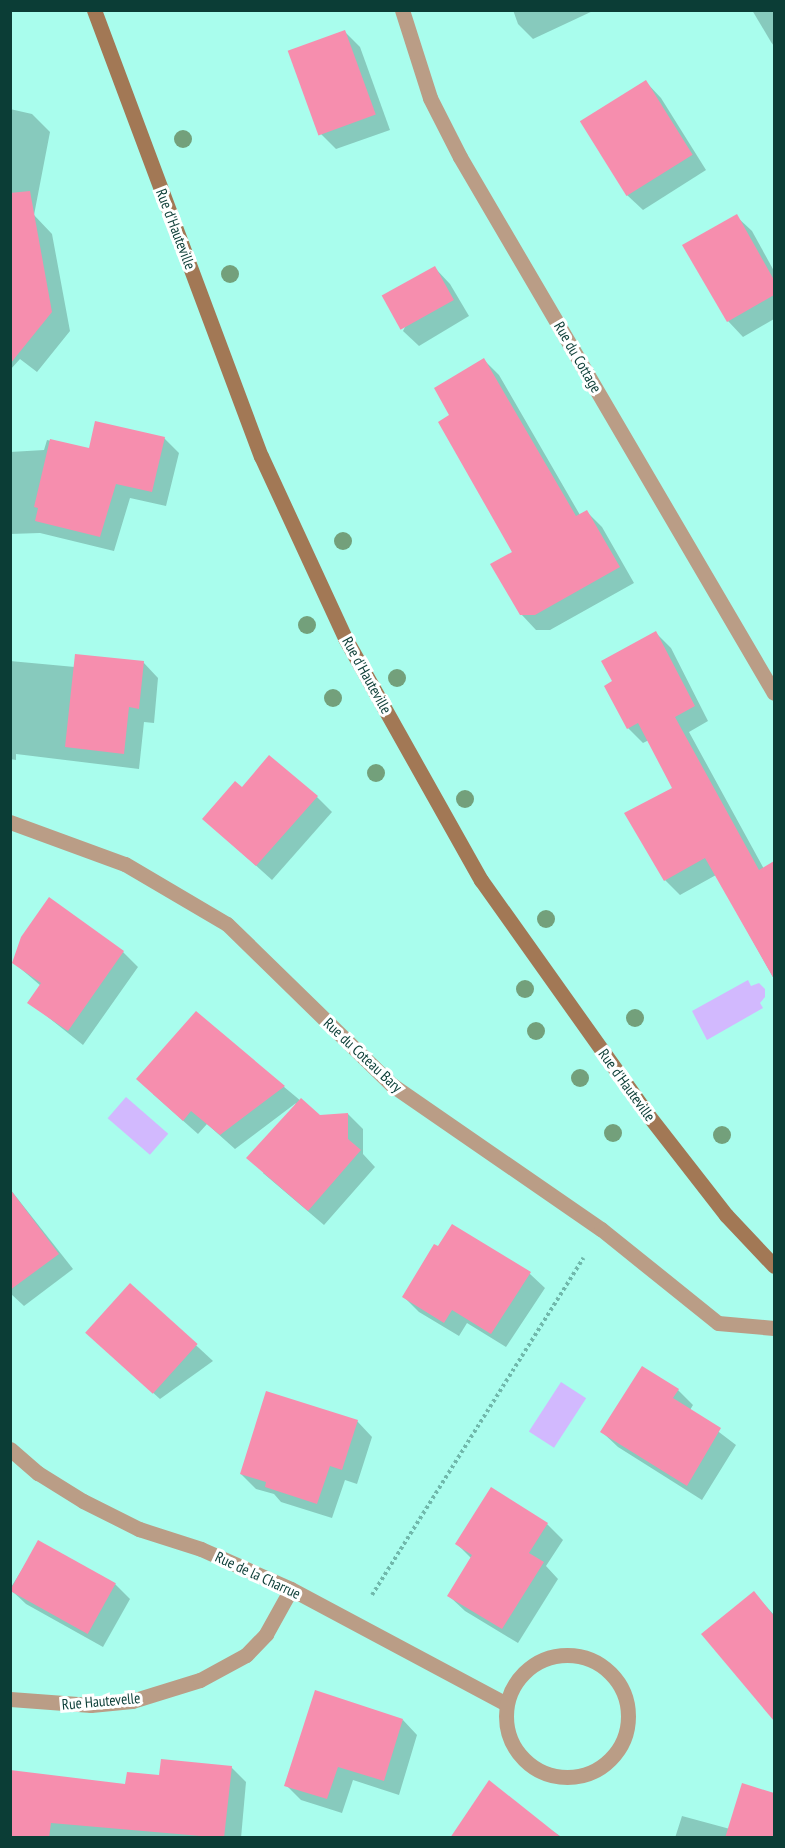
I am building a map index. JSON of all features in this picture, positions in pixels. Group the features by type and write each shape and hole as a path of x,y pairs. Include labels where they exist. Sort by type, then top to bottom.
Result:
{"street":[{"name":"Rue d'Hauteville","path":"94,10 261,456 345,638 481,880 645,1111 726,1215 774,1266"},
{"name":"Rue du Cottage","path":"402,10 430,98 460,157 774,693"},
{"name":"Rue du Coteau Bary","path":"10,822 124,864 227,924 392,1085 601,1229 718,1323 774,1328"},
{"name":"Rue de la Charrue","path":"10,1449 38,1473 83,1501 139,1529 201,1550 291,1589 506,1704"},
{"name":"Rue Hautevelle","path":"10,1699 91,1705 132,1701 200,1680 246,1655 266,1634 291,1589"},
{"path":"566,1654 587,1658 605,1668 619,1683 627,1703 628,1724 622,1743 611,1760 576,1777 556,1777 537,1771 522,1759 506,1724 506,1704 514,1684 527,1668 546,1658 566,1654"}],"path":[{"path":"354,1624 601,1229"}],"shaded area":[{"path":"748,980 751,986 759,983 765,989 765,997 760,1003 763,1008 707,1040 692,1011"},
{"path":"126,1097 168,1134 150,1155 108,1118"},
{"path":"561,1382 586,1398 554,1448 529,1431"}],"building":[{"path":"345,30 376,115 318,135 288,51"},
{"path":"646,80 693,155 626,196 580,121"},
{"path":"30,191 52,312 10,364 10,193"},
{"path":"737,214 774,280 774,295 727,322 682,245"},
{"path":"435,266 454,300 401,330 382,296"},
{"path":"484,358 576,516 587,510 620,567 535,615 520,615 490,564 512,552 438,422 449,415 434,388"},
{"path":"95,421 165,437 152,492 116,484 100,537 35,521 38,508 34,507 50,439 89,448"},
{"path":"656,631 695,706 675,717 759,870 774,861 774,979 705,858 664,881 624,813 672,788 638,723 627,729 604,686 612,681 601,661"},
{"path":"75,654 144,661 139,709 129,707 124,754 65,747"},
{"path":"269,755 318,796 256,866 202,819 235,781 242,787"},
{"path":"49,897 124,951 68,1031 27,1003 41,983 12,963 21,937"},
{"path":"196,1011 285,1086 220,1135 191,1111 183,1121 136,1079"},
{"path":"301,1098 320,1115 348,1113 348,1139 361,1150 308,1211 246,1158"},
{"path":"10,1189 59,1254 10,1290"},
{"path":"452,1224 531,1272 491,1334 452,1310 444,1323 402,1297 434,1244 438,1246"},
{"path":"130,1283 198,1344 153,1394 85,1333"},
{"path":"642,1366 679,1389 673,1398 721,1428 687,1486 600,1432"},
{"path":"266,1391 358,1420 342,1470 330,1466 317,1504 265,1487 266,1482 240,1474"},
{"path":"491,1487 548,1523 529,1553 544,1562 502,1629 447,1596 472,1555 455,1544"},
{"path":"38,1540 116,1583 88,1634 10,1591"},
{"path":"754,1591 774,1616 774,1721 701,1634"},
{"path":"315,1690 403,1719 384,1781 338,1767 327,1799 284,1786"},
{"path":"161,1759 232,1766 224,1838 51,1823 49,1838 10,1838 10,1770 125,1784 127,1772 159,1775"},
{"path":"489,1780 562,1838 450,1838"},
{"path":"742,1783 774,1793 774,1838 725,1838"}]}
